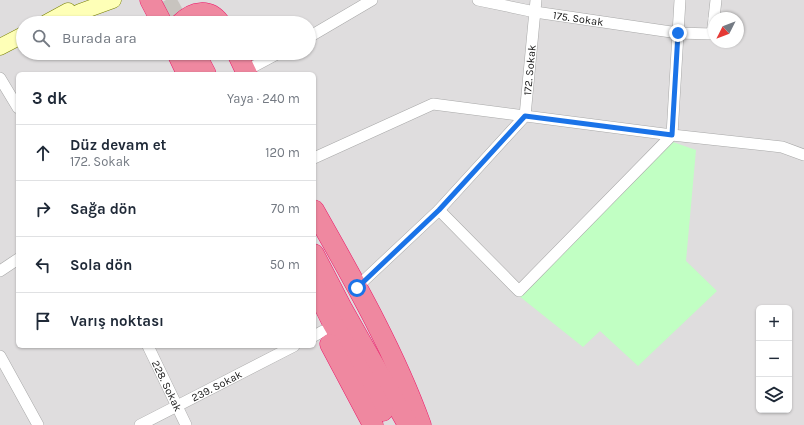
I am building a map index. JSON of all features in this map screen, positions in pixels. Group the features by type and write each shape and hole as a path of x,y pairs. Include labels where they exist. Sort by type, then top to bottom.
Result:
{"highway":[{"path":"158,16 150,0 168,0"},
{"path":"207,0 217,16"},
{"path":"191,16 201,12 208,13 212,16"},
{"path":"180,60 186,72"},
{"path":"199,60 205,72"},
{"path":"214,60 220,72"},
{"path":"240,60 246,72"},
{"path":"316,214 357,288 412,401 421,425"},
{"path":"316,258 343,310 408,425"},
{"path":"316,289 333,324 391,425"},
{"path":"317,328 373,425"}],"main road":[{"path":"58,16 87,0"},
{"path":"73,16 113,0"},
{"path":"0,47 16,39"},
{"path":"0,55 16,47"}],"street":[{"path":"316,33 372,0"},
{"name":"175. Sokak","path":"478,0 534,12 678,33 708,34"},
{"name":"172. Sokak","path":"525,116 536,0"},
{"path":"439,210 519,291 672,135 680,0"},
{"path":"715,12 716,0"},
{"path":"246,72 267,60"},
{"path":"0,78 16,105"},
{"path":"316,157 433,104 672,135 782,147 804,156"},
{"path":"357,288 439,210 525,116"},
{"path":"0,271 16,261"},
{"name":"228. Sokak","path":"149,348 186,425"},
{"name":"239. Sokak","path":"140,425 176,405 290,348"},
{"path":"0,356 38,425"}],"shaded area":[{"path":"0,0 804,0 804,425 0,425"}],"green space":[{"path":"670,141 696,150 686,261 717,291 638,366 600,331 583,347 519,296"}],"tunnel":[{"path":"166,0 175,16"}],"route":[{"path":"357,288 439,210 525,116 672,135 678,33"}]}
